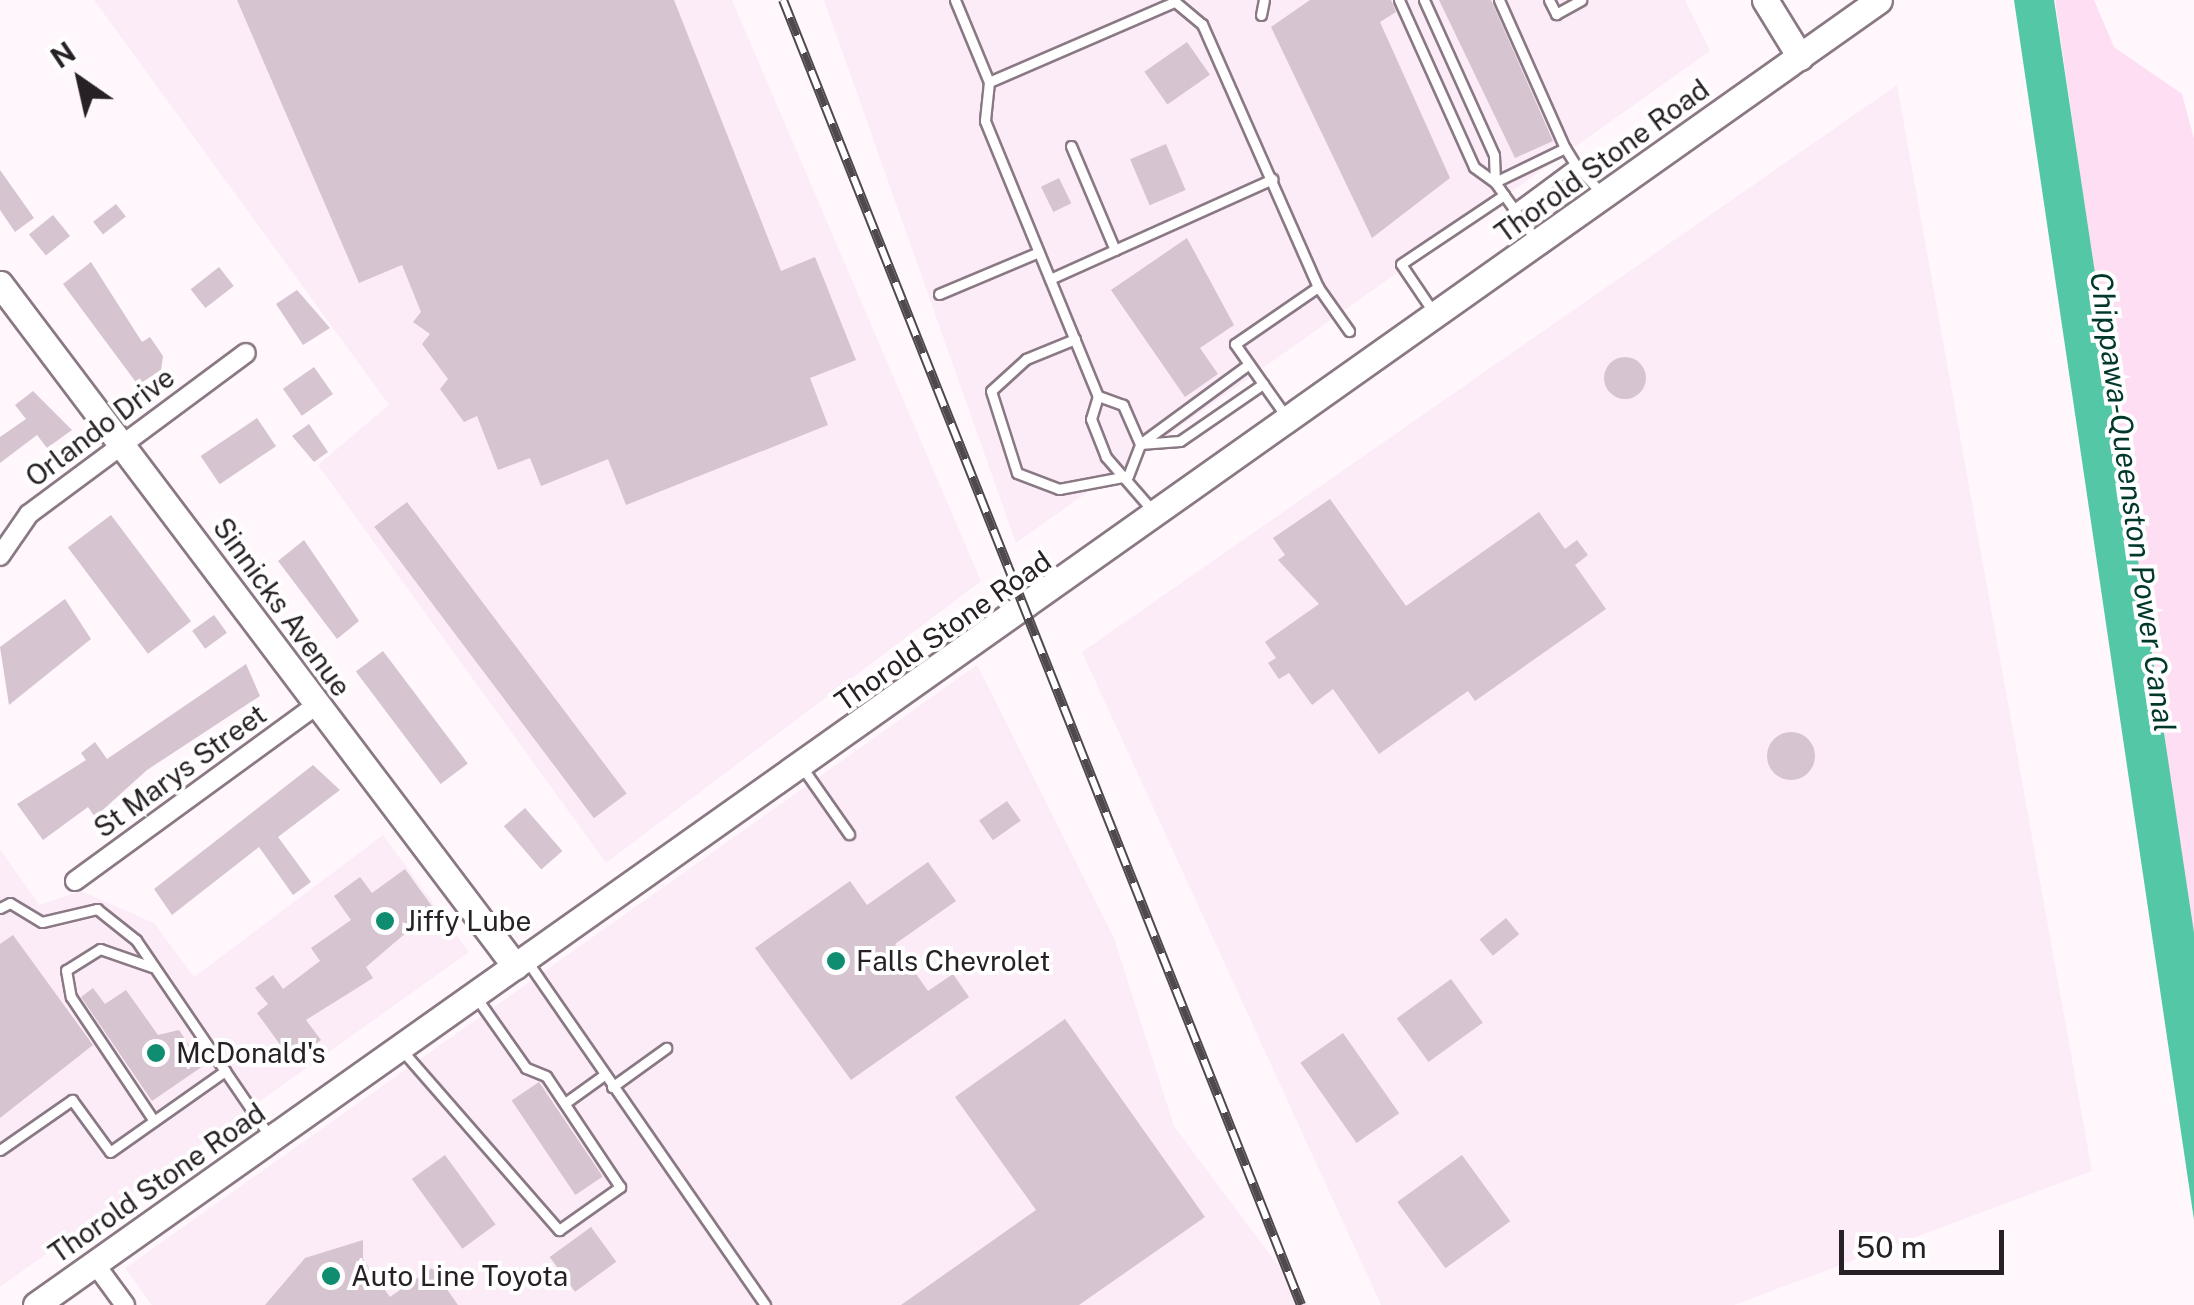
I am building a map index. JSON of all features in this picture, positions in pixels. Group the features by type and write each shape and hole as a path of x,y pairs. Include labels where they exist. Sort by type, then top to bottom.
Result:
{"main road":[{"path":"1765,0 1800,56"},
{"name":"Thorold Stone Road","path":"36,1305 1290,422 1879,0"},
{"name":"Sinnicks Avenue","path":"0,284 316,704 520,963"}],"street":[{"name":"Orlando Drive","path":"0,556 29,514 246,354"},
{"name":"St Marys Street","path":"74,881 316,704"},
{"path":"95,1264 125,1305"}],"lane":[{"path":"955,0 988,82 985,122 1098,396 1091,419 1106,457 1128,476 1157,516"},
{"path":"1260,15 1264,0"},
{"path":"1399,0 1474,166 1495,182 1539,244"},
{"path":"1424,0 1494,155 1495,182"},
{"path":"1499,0 1565,148 1604,197"},
{"path":"1550,0 1556,14 1582,0"},
{"path":"988,82 1174,1 1202,24 1318,288 1349,331"},
{"path":"1071,146 1115,250"},
{"path":"1495,182 1565,148"},
{"path":"1514,209 1575,164"},
{"path":"1050,279 1273,180"},
{"path":"1436,317 1401,264 1504,195"},
{"path":"939,294 1039,252"},
{"path":"1290,422 1234,344 1318,288"},
{"path":"1075,339 1004,373 991,412 1017,473 1038,486 1128,476"},
{"path":"1128,476 1140,444 1249,364"},
{"path":"1140,444 1180,441 1263,384"},
{"path":"1098,396 1123,405 1140,444"},
{"path":"802,767 848,834"},
{"path":"0,908 10,903 42,922 97,909 155,968 272,1139"},
{"path":"154,1121 70,996 66,970 100,948 155,968"},
{"path":"520,963 604,1074 765,1305"},
{"path":"400,1048 559,1230 620,1188 565,1103 526,1068 474,995"},
{"path":"612,1087 666,1048"},
{"path":"0,1150 72,1100 110,1152 225,1072"},
{"path":"565,1103 604,1074"}],"shaded area":[{"path":"94,0 732,0 981,581 606,863 318,465 389,405"},
{"path":"824,0 1685,0 1710,51 1016,543"},
{"name":"Chippawa-Queenston Power Canal","path":"2014,0 2054,0 2194,933 2194,1220"},
{"path":"2055,0 2094,0 2114,47 2182,94 2194,139 2194,963"},
{"path":"1897,85 2092,1171 1734,1305 1381,1305 1082,652"},
{"path":"977,665 1114,938 1174,1126 1308,1305 152,1305 125,1268"},
{"path":"383,835 469,952 0,1287 0,849 39,905 81,891 154,923 194,977"}],"building":[{"path":"237,0 674,0 781,271 815,257 856,360 810,378 828,425 626,505 608,459 541,486 530,458 498,470 477,416 464,422 440,389 448,379 422,344 430,334 413,322 421,312 402,265 359,283"},
{"path":"1310,0 1391,0 1396,12 1380,22 1450,178 1372,238 1271,27"},
{"path":"1439,0 1491,0 1553,141 1515,158"},
{"path":"1187,42 1210,75 1167,105 1144,72"},
{"path":"1166,144 1186,190 1150,205 1130,159"},
{"path":"0,170 34,218 15,232 0,210"},
{"path":"1059,178 1071,203 1053,212 1041,187"},
{"path":"116,204 126,217 103,234 93,222"},
{"path":"53,215 70,236 46,255 29,235"},
{"path":"1187,238 1234,325 1200,348 1218,374 1185,397 1111,290"},
{"path":"91,262 142,342 150,337 163,356 161,370 138,385 63,284"},
{"path":"219,267 234,286 205,308 191,289"},
{"path":"297,290 330,328 303,345 276,304"},
{"path":"1625,357 1640,363 1646,378 1640,393 1625,399 1610,393 1604,378 1610,363"},
{"path":"314,367 333,394 302,416 283,389"},
{"path":"33,391 72,430 47,448 37,435 0,463 0,437 26,419 15,405"},
{"path":"257,418 276,446 220,484 201,456"},
{"path":"309,424 328,452 314,462 292,436"},
{"path":"1330,499 1406,606 1539,512 1565,549 1577,540 1588,555 1575,565 1606,609 1475,701 1468,691 1379,754 1333,689 1312,705 1289,673 1279,679 1268,663 1276,658 1265,642 1319,604 1278,560 1285,555 1273,538"},
{"path":"407,502 627,794 594,818 374,527"},
{"path":"111,515 191,621 148,654 68,547"},
{"path":"304,540 359,621 337,639 278,561"},
{"path":"65,599 91,639 9,705 0,647"},
{"path":"214,615 227,633 205,649 192,631"},
{"path":"383,651 468,764 441,784 356,671"},
{"path":"246,664 260,696 147,770 95,817 88,807 43,840 17,804 86,760 81,753 95,742 107,759"},
{"path":"1791,732 1808,739 1815,756 1808,773 1791,780 1774,773 1767,756 1774,739"},
{"path":"313,765 340,790 278,837 311,882 293,895 259,847 172,915 154,889"},
{"path":"1007,801 1021,821 993,840 979,821"},
{"path":"525,808 562,851 541,869 504,826"},
{"name":"Falls Chevrolet","path":"928,862 956,901 895,944 928,991 953,974 969,997 851,1080 755,948 850,881 867,905"},
{"path":"405,869 434,909 366,967 373,978 306,1020 321,1040 292,1061 257,1013 268,1004 255,988 273,975 283,989 320,961 311,948 351,920 334,896 360,877 372,893"},
{"path":"1506,918 1519,934 1493,956 1480,939"},
{"path":"13,935 93,1045 0,1118 0,944"},
{"path":"1451,979 1483,1023 1429,1062 1397,1018"},
{"name":"McDonald's","path":"93,988 105,1004 126,990 158,1035 179,1030 203,1066 152,1101 81,997"},
{"path":"1065,1019 1205,1217 1079,1305 901,1305 1036,1210 955,1097"},
{"path":"1343,1033 1399,1113 1357,1143 1300,1063"},
{"path":"539,1082 603,1177 575,1195 512,1100"},
{"path":"445,1155 496,1225 462,1249 412,1179"},
{"path":"1462,1155 1510,1221 1445,1268 1397,1202"},
{"path":"591,1227 616,1262 575,1292 550,1257"},
{"name":"Auto Line Toyota","path":"363,1240 363,1259 390,1297 432,1268 458,1305 265,1305 305,1258"}],"railway":[{"path":"783,0 1301,1305"}],"place":[{"name":"Jiffy Lube","path":"385,921"},
{"name":"Falls Chevrolet","path":"836,961"},
{"name":"McDonald's","path":"156,1053"},
{"name":"Auto Line Toyota","path":"331,1276"}]}
